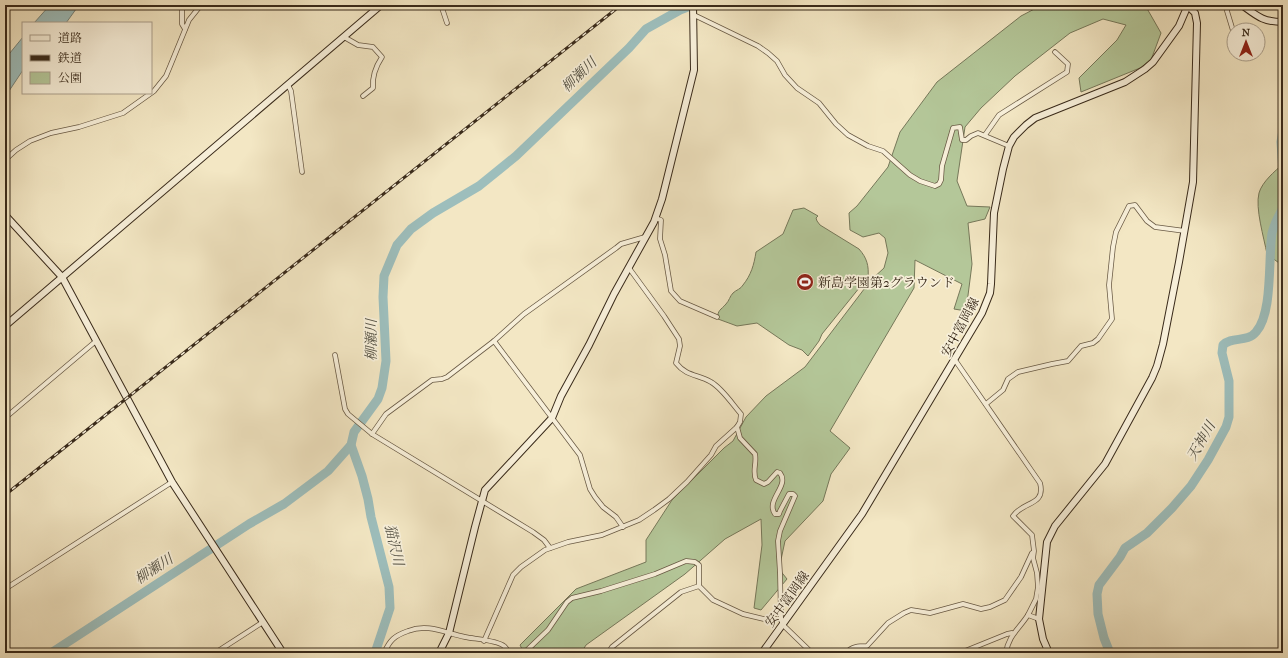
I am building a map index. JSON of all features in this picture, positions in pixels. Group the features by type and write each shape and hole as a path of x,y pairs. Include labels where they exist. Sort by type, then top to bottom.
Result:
{"street":[{"path":"182,5 182,24 185,29"},
{"path":"152,92 166,76 189,20 201,5"},
{"path":"5,326 381,5"},
{"path":"441,5 447,23"},
{"path":"439,653 449,632 485,490 552,418 561,396 655,218 662,199 694,70 693,5"},
{"path":"1049,653 1043,639 1039,619 1046,549 1050,535 1055,526 1105,464 1114,450 1157,366 1163,344 1193,182 1196,23 1195,13 1188,5"},
{"name":"安中富岡線","path":"762,653 782,622 862,514 982,313 990,293 994,213 1009,146 1014,137 1035,118 1125,82 1145,70 1153,62 1179,26 1188,5"},
{"path":"1228,5 1227,11 1230,22"},
{"path":"1242,5 1260,19 1283,22"},
{"path":"694,13 758,46 768,53 797,88 819,103 836,124 848,135 868,146 883,151 910,175 925,183 935,186 939,184 953,128 960,127 962,140 966,140 978,133 1009,146"},
{"path":"344,37 358,45 373,47 382,57 373,80 373,88 362,96"},
{"path":"985,135 999,115 1067,72 1068,64 1055,52"},
{"path":"288,84 291,91 302,172"},
{"path":"5,160 16,150 30,141 52,133 79,127 123,113 150,94"},
{"path":"986,404 1003,390 1008,379 1018,372 1068,361 1081,346 1093,343 1098,339 1112,319 1109,285 1113,247 1116,232 1129,206 1135,205 1147,221 1155,228 1185,231"},
{"path":"5,215 62,277 172,482 283,653"},
{"path":"655,218 661,220 660,240 665,255 671,291 680,302 717,317"},
{"path":"372,434 386,414 432,380 447,377 494,341 524,314 621,244 646,236"},
{"path":"484,640 514,576 521,567 545,550 568,542 598,536 623,527 644,516 669,499 687,482 711,455 716,446 737,427 740,422 741,414 712,382 688,374 676,363 680,346 679,339 629,268"},
{"path":"5,418 96,341"},
{"path":"494,341 580,455 590,489 603,507 616,516 623,527"},
{"path":"335,356 345,409 348,414 372,434 481,502 533,532 544,540 550,548"},
{"path":"955,360 1040,483 1041,494 1037,500 1016,511 1013,516 1032,535 1034,551 1033,558 1037,573 1038,587 1036,599 1028,615 1021,626 1012,633 960,653"},
{"path":"737,427 740,438 755,454 754,475 756,480 764,484 768,482 777,472 783,477 783,482 774,501 773,511 775,514 779,514 789,494 795,496 780,532 778,541 782,622"},
{"path":"5,589 172,482"},
{"path":"846,653 849,649 858,646 867,646 888,623 911,610 930,613 963,604 981,609 990,607 1005,600 1021,577 1034,551"},
{"path":"524,653 548,630 567,602 572,598 601,591 655,574 686,561 695,562 699,565 700,586 713,600 743,614 782,622 812,653"},
{"path":"608,653 612,647 681,592 700,586"},
{"path":"1028,615 1039,619"},
{"path":"215,653 263,622"},
{"path":"384,653 394,637 415,628 428,627 503,645 510,653"},
{"path":"1006,653 1006,647 1012,633"}],"green space":[{"path":"1042,5 1145,5 1161,33 1151,60 1140,68 1081,92 1079,78 1117,40 1126,25 1103,19 1070,33 1015,76 981,108 965,127 957,181 967,206 990,207 985,219 968,223 972,264 966,311 954,309 962,284 915,260 914,288 830,431 850,448 831,474 823,501 785,541 779,569 787,579 761,610 754,608 762,545 761,519 725,539 685,574 586,645 581,653 524,653 520,645 576,589 646,562 646,540 672,500 724,448 733,441 746,417 766,396 805,367 871,280 884,268 888,253 885,238 879,233 863,237 850,230 849,213 857,206 888,167 900,132 937,82 1021,16"},
{"path":"1283,164 1283,266 1267,254 1259,215 1258,199 1263,185"},
{"name":"新島学園第2グラウンド","path":"804,208 818,216 816,218 820,225 859,249 866,259 868,269 868,277 822,334 819,341 808,356 802,350 789,345 757,323 737,326 718,319 719,312 727,303 732,294 741,288 750,274 756,252 783,234 793,210"}],"water":[{"path":"50,5 79,5 67,22 35,22"},
{"path":"22,38 22,72 5,97 5,59"}],"waterway":[{"name":"柳瀬川","path":"51,653 249,524 284,504 328,471 351,445 354,432 378,399 382,388 386,361 383,297 384,276 397,245 411,229 433,213 479,186 516,156 629,48 646,29 680,10 693,5"},
{"name":"天神川","path":"1283,130 1281,142 1283,171"},
{"name":"天神川","path":"1110,653 1104,638 1098,614 1097,594 1099,585 1125,548 1147,533 1191,486 1208,460 1226,427 1229,417 1229,381 1222,353 1223,345 1227,342 1244,339 1252,335 1256,332 1261,323 1265,312 1269,285 1272,233 1283,208"},
{"name":"猫沢川","path":"351,445 362,476 389,587 390,608 375,653"}],"railway":[{"path":"5,495 621,5"}],"place":[{"name":"新島学園第2グラウンド","path":"805,282"}]}
